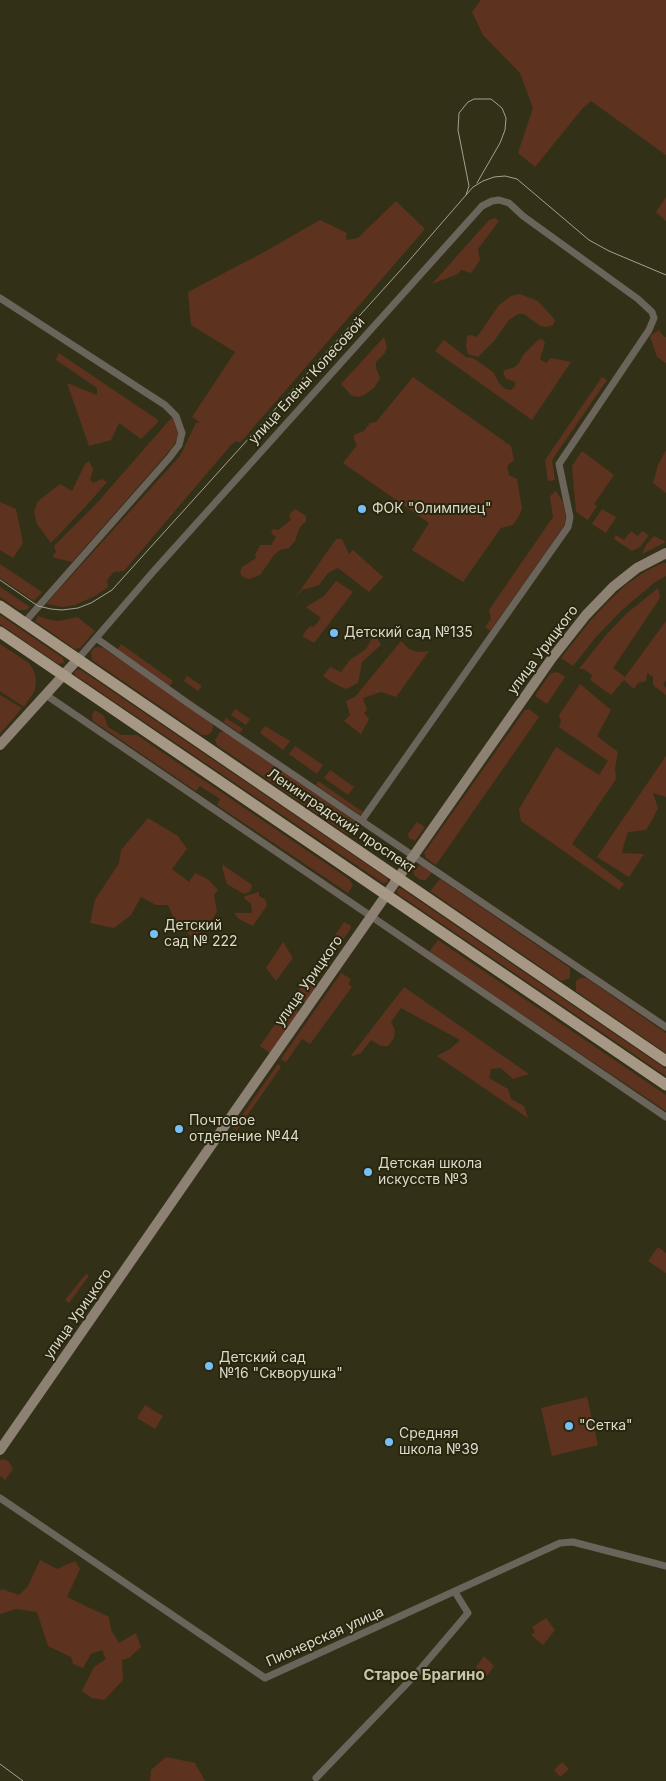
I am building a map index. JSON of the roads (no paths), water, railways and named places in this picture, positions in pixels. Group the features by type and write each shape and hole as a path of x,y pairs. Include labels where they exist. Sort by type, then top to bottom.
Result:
{"main road":[{"name":"Ленинградский проспект","path":"0,606 666,1061"},
{"path":"0,632 666,1084"}],"street":[{"name":"улица Елены Колесовой","path":"0,745 64,676 482,206 492,201 509,202 524,216 649,309 654,318 649,330 560,464 570,517 568,527 362,820"},
{"path":"0,298 165,406 176,416 182,433 179,445 170,458 24,623"},
{"name":"улица Урицкого","path":"0,1450 532,686 586,615 613,587 637,568 666,553"},
{"path":"96,638 666,1027"},
{"path":"46,695 666,1117"},
{"name":"Пионерская улица","path":"0,1498 265,1678 566,1542 573,1542 666,1566"},
{"path":"316,1778 417,1673 468,1613 455,1592"}],"tram line":[{"path":"466,195 469,186 458,130 459,113 468,102 474,99 491,99 502,108 506,118 505,130 500,143 477,183"},
{"path":"0,580 38,606 62,610 78,608 91,603 112,590 407,263 473,187 483,181 505,176 517,179 589,240 609,251 666,275"},
{"path":"0,1764 23,1781"}],"place":[{"name":"ФОК \"Олимпиец\"","path":"362,509"},
{"name":"Детский сад №135","path":"334,633"},
{"name":"Детский сад № 222","path":"154,934"},
{"name":"Почтовое отделение №44","path":"179,1129"},
{"name":"Детская школа искусств №3","path":"368,1172"},
{"name":"Детский сад №16 \"Скворушка\"","path":"209,1366"},
{"name":"\"Сетка\"","path":"569,1426"},
{"name":"Средняя школа №39","path":"389,1442"}],"district":[{"name":"Старое Брагино","path":"424,1675"}]}
